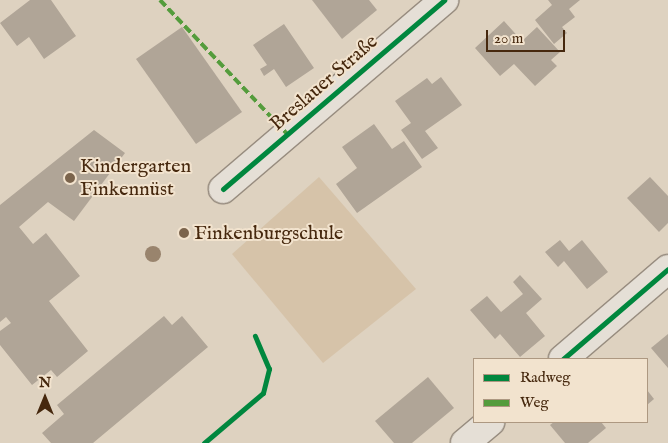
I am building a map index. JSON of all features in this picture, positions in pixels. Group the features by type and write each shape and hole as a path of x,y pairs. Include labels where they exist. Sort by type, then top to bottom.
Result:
{"street":[{"name":"Breslauer Straße","path":"223,189 444,0"},
{"path":"564,358 668,269"},
{"path":"466,443 489,423"}],"shaded area":[{"path":"319,177 416,289 323,363 232,254"}],"building":[{"path":"30,0 51,0 76,36 44,59 29,37 17,46 0,23"},
{"path":"312,0 369,0 377,10 342,39"},
{"path":"548,0 580,0 569,9 575,17 562,27 567,33 554,44 535,20 552,5"},
{"path":"504,21 522,41 537,27 560,52 551,60 557,66 535,86 514,64 500,76 475,48"},
{"path":"284,24 314,68 286,87 274,69 264,76 260,69 267,65 253,45"},
{"path":"182,27 242,112 196,144 136,59"},
{"path":"441,77 462,105 425,131 438,148 422,159 401,130 411,123 395,101 427,78 432,84"},
{"path":"374,124 392,149 404,141 422,167 357,213 336,184 357,168 342,147"},
{"path":"94,130 125,153 74,221 48,202 19,227 33,244 46,233 80,276 49,301 88,351 57,377 51,370 32,385 0,345 0,331 11,323 6,317 0,322 0,205"},
{"path":"650,177 668,196 668,223 659,232 627,198"},
{"path":"560,240 569,251 582,240 608,272 587,289 564,261 558,267 545,252"},
{"path":"520,275 542,299 526,313 545,336 520,357 500,334 495,339 470,310 487,296 501,312 523,294 513,282"},
{"path":"164,316 172,325 182,316 208,347 93,443 51,443 42,433 64,414 57,405"},
{"path":"668,334 668,368 651,348"},
{"path":"428,377 454,408 412,443 394,443 375,421"},
{"path":"648,391 654,399 648,404"},
{"path":"553,423 602,423 606,428 588,443 565,443 550,425"}],"marked path":[{"path":"160,0 287,134"}],"cycle path":[{"path":"223,189 444,0"},
{"path":"564,358 668,269"},
{"path":"204,443 263,393 269,369 255,336"}],"place":[{"name":"Kindergarten Finkennüst","path":"70,178"},
{"name":"Finkenburgschule","path":"184,233"}]}
